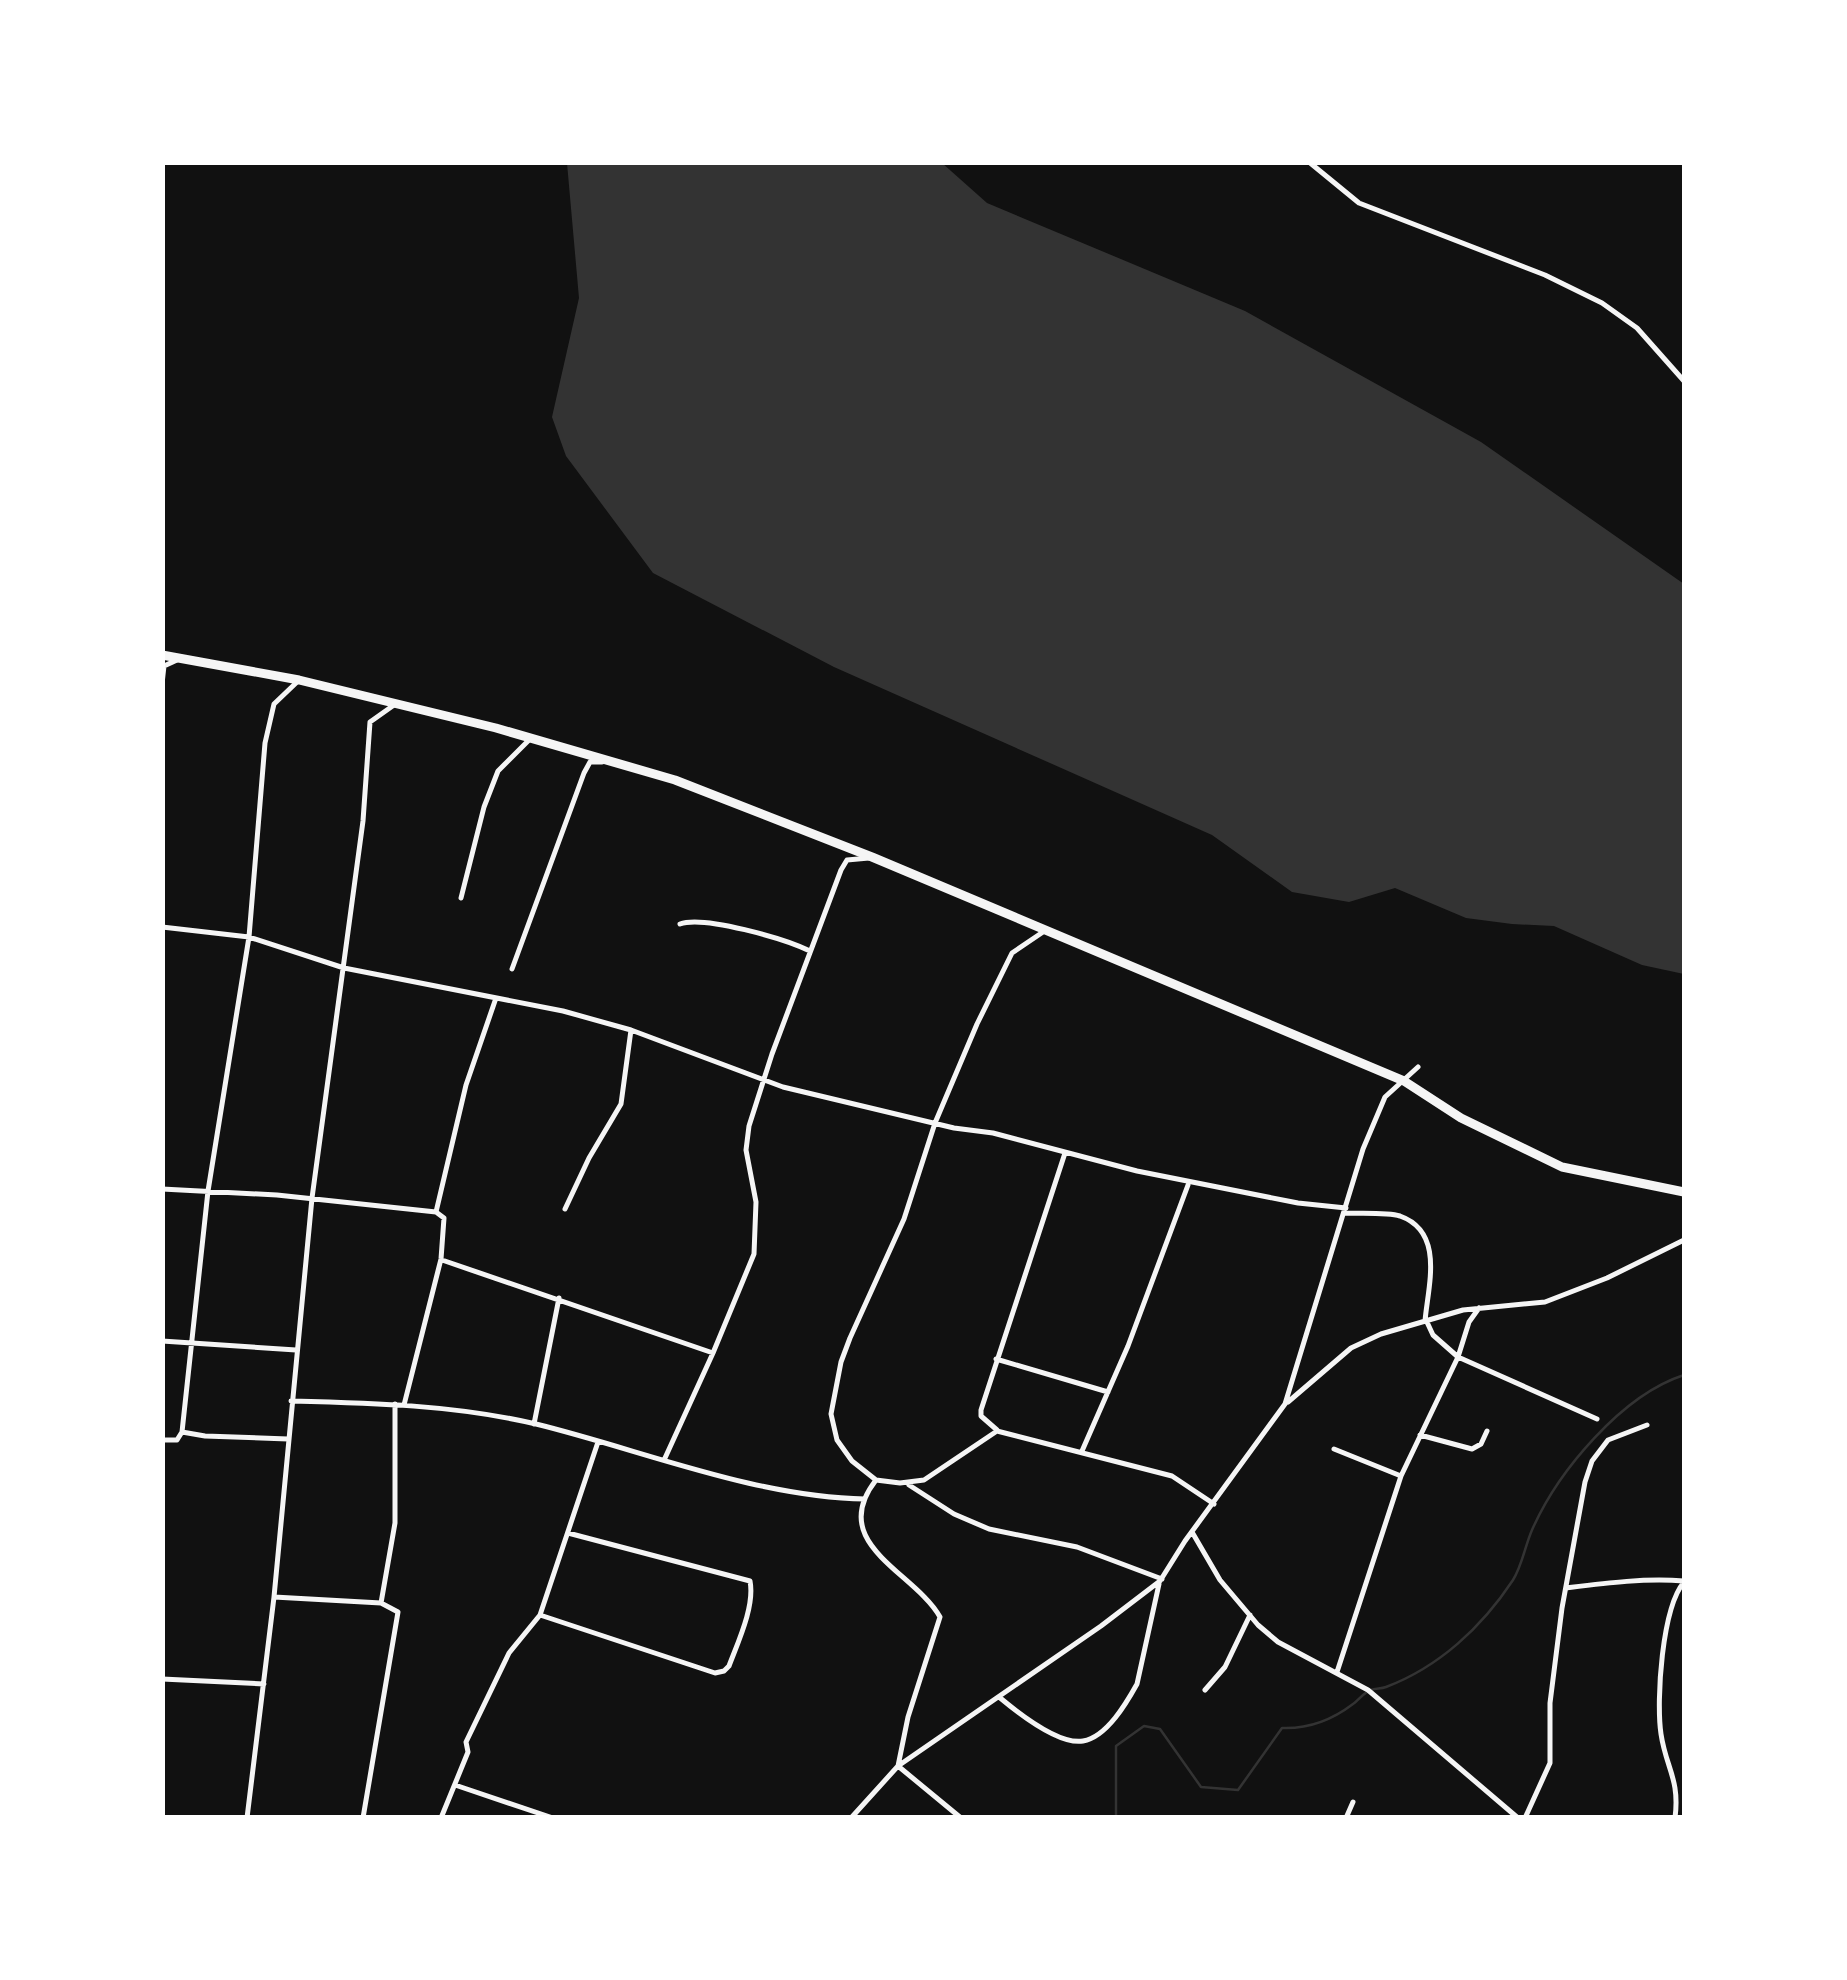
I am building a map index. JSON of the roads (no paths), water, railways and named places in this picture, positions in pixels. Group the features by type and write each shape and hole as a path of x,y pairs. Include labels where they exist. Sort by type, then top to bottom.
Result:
{"highway":[{"path":"162,655 299,680 532,737 730,801 1404,1081 1461,1118 1562,1167 1684,1192"}],"street":[{"path":"1309,162 1359,204 1545,275 1602,302 1637,328 1684,382"},
{"path":"162,684 164,666 182,658"},
{"path":"162,1440 178,1440 182,1432 208,1191 249,938 266,743 274,704 299,680"},
{"path":"247,1818 274,1597 312,1198 363,821 370,722 396,704"},
{"path":"461,898 484,807 498,771 532,737"},
{"path":"512,969 584,772 590,762 615,761"},
{"path":"665,1458 754,1254 756,1202 746,1137 763,1081 847,860 872,858"},
{"path":"680,924 701,922 756,932 810,951"},
{"path":"162,927 249,938 344,968 631,1030 763,1081 935,1123 993,1133 1188,1183 1398,1216 1414,1224 1426,1239 1431,1264 1426,1320 1433,1335 1458,1357 1598,1419"},
{"path":"997,1430 924,1480 906,1484 876,1480 852,1462 837,1440 831,1414 850,1338 910,1206 935,1123 976,1024 1012,954 1045,930"},
{"path":"436,1212 466,1086 496,998"},
{"path":"564,1210 621,1104 631,1030"},
{"path":"1285,1404 1363,1149 1385,1097 1418,1067"},
{"path":"1064,1153 996,1360 982,1416 997,1430 1172,1476 1214,1504"},
{"path":"1082,1451 1188,1183"},
{"path":"162,1189 312,1198 436,1212 445,1220 441,1260 404,1404"},
{"path":"998,1697 1034,1723 1074,1740 1083,1741 1100,1731 1130,1698 1137,1684 1161,1580 1192,1532 1285,1404 1351,1348 1426,1320 1561,1297 1684,1240"},
{"path":"441,1260 713,1353"},
{"path":"534,1424 559,1298"},
{"path":"1337,1672 1400,1476 1458,1357 1468,1322 1480,1308"},
{"path":"162,1342 296,1350"},
{"path":"996,1360 1108,1392"},
{"path":"291,1401 436,1407 534,1424 772,1487 865,1499"},
{"path":"381,1603 395,1523 395,1404"},
{"path":"1192,1532 1220,1580 1287,1650 1368,1690 1521,1818 1550,1763 1550,1703 1576,1521 1592,1461 1608,1440 1646,1425"},
{"path":"1420,1434 1472,1449 1481,1444 1486,1431"},
{"path":"182,1432 288,1439"},
{"path":"441,1818 468,1752 466,1742 503,1666 540,1616 598,1442"},
{"path":"1334,1449 1400,1476"},
{"path":"876,1480 865,1499 863,1528 871,1547 940,1617 914,1698 898,1766"},
{"path":"906,1484 954,1514 989,1529 1077,1547 1161,1580"},
{"path":"540,1616 714,1672 724,1671 728,1666 742,1628 752,1589 750,1580 568,1532"},
{"path":"851,1818 898,1766 1161,1580"},
{"path":"1566,1588 1604,1586 1619,1580 1684,1582"},
{"path":"1675,1818 1677,1787 1658,1716 1671,1615 1684,1582"},
{"path":"274,1597 381,1603 399,1614 363,1818"},
{"path":"1204,1690 1232,1656 1250,1615"},
{"path":"162,1679 264,1684"},
{"path":"898,1766 961,1818"},
{"path":"455,1784 553,1818"},
{"path":"1346,1818 1354,1802"}],"waterway":[{"path":"1116,1818 1116,1746 1144,1726 1160,1729 1201,1787 1238,1790 1282,1728 1328,1719 1368,1691 1405,1679 1458,1644 1488,1614 1513,1580 1543,1507 1575,1460 1638,1399 1684,1375"}]}
